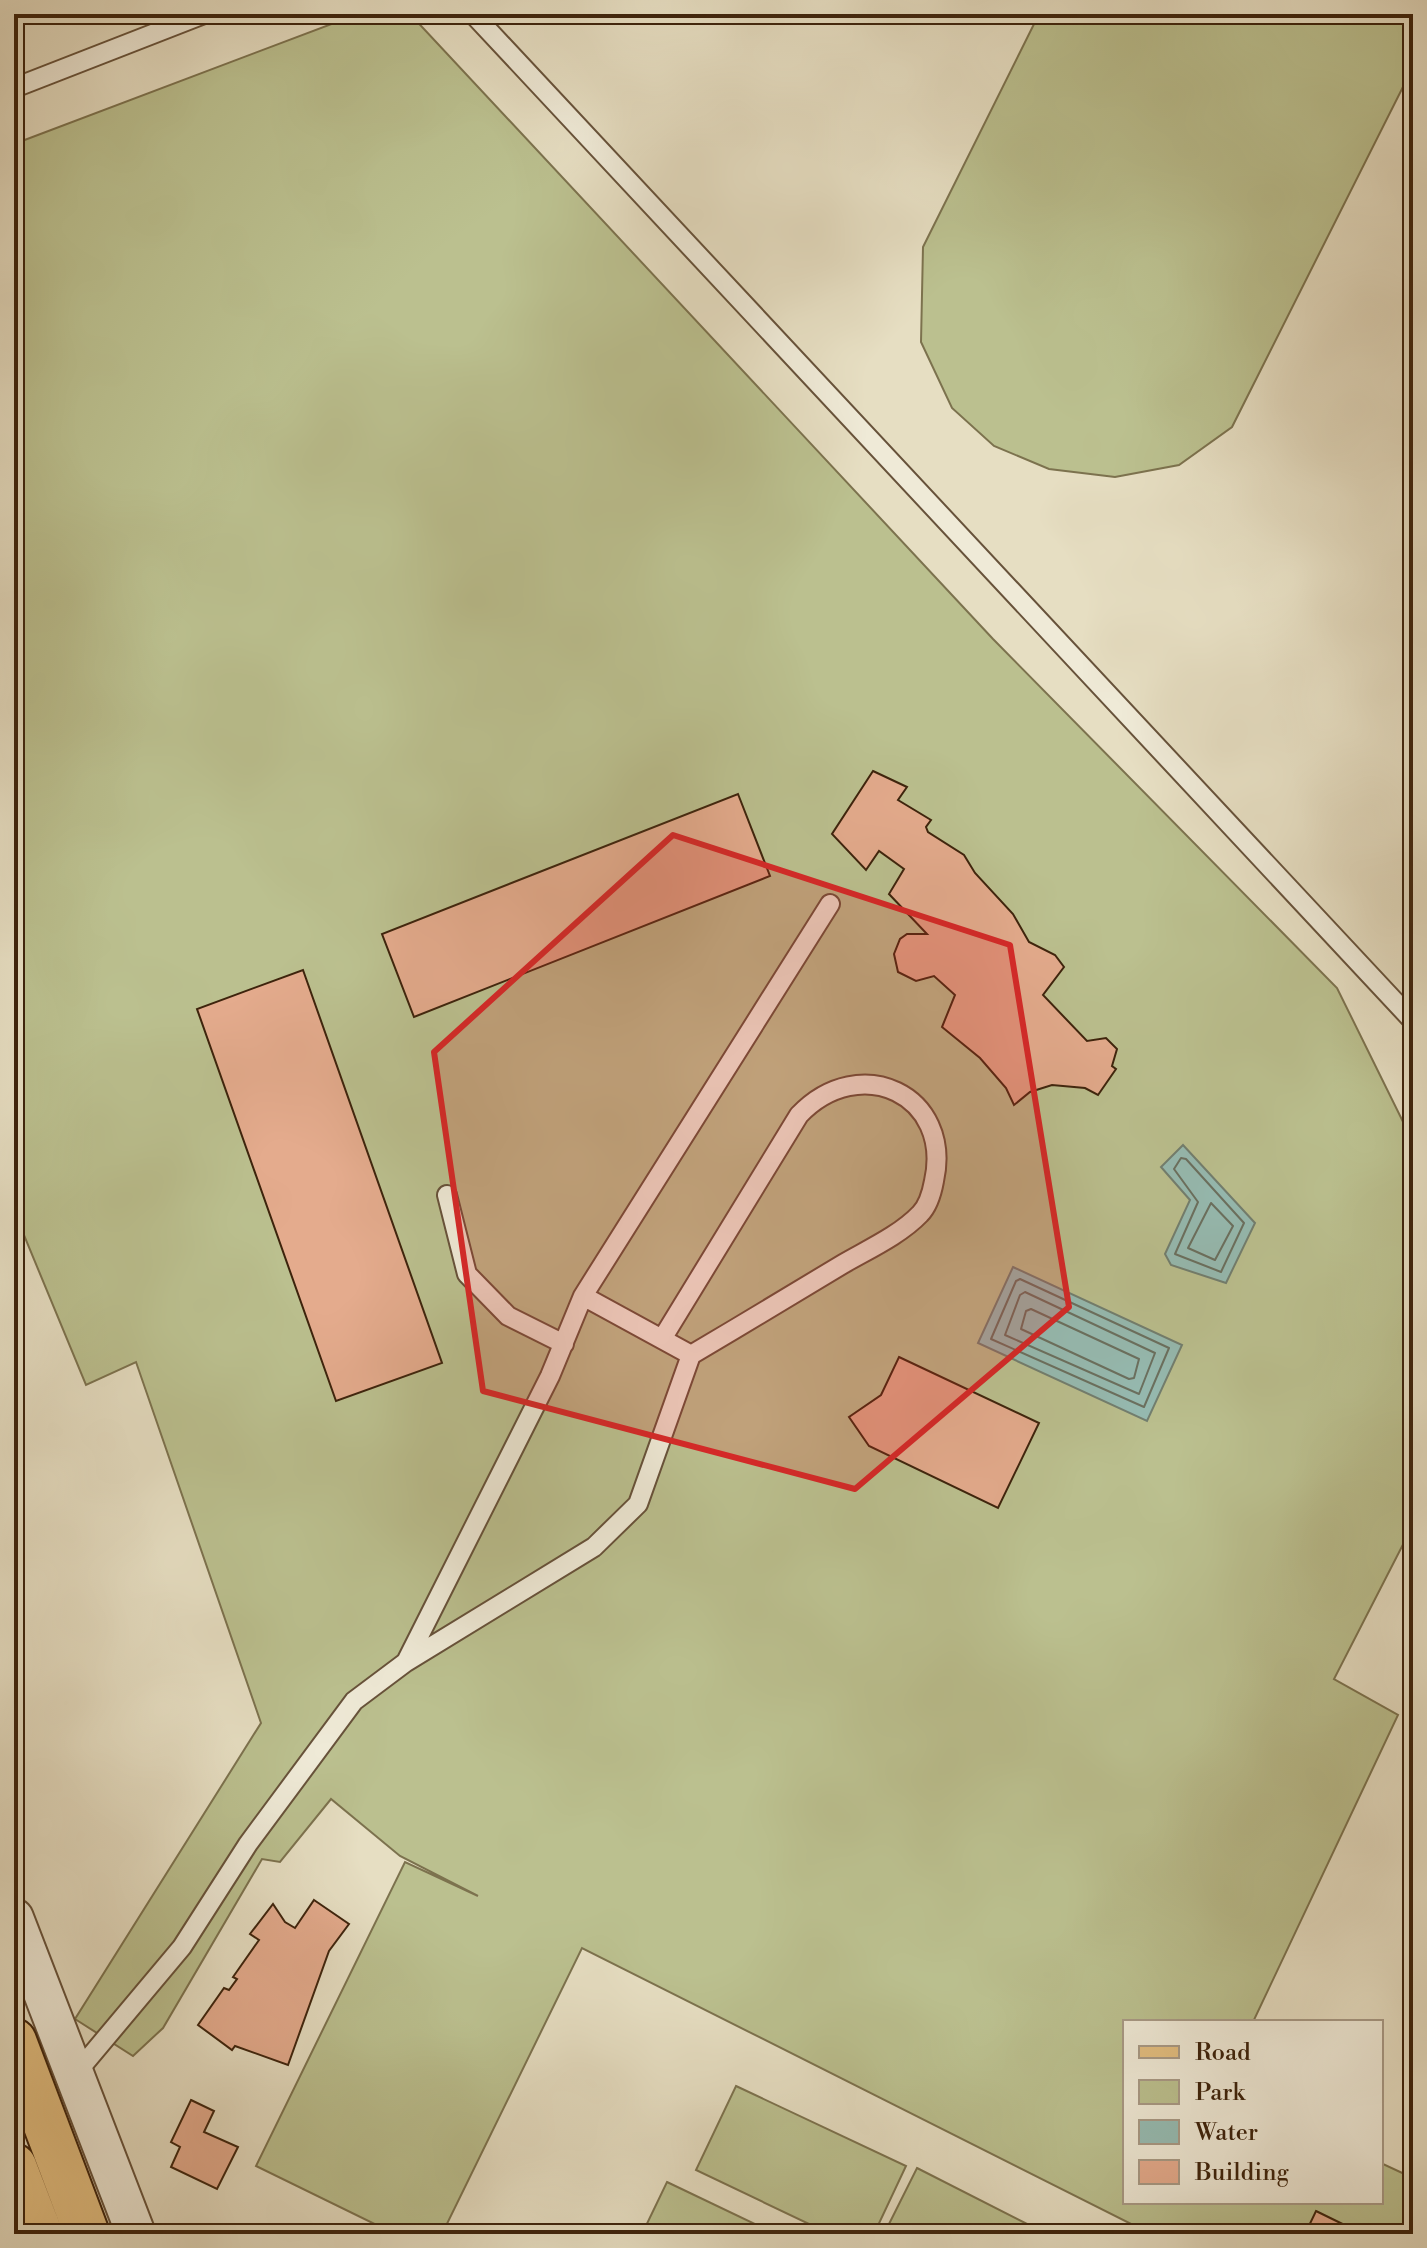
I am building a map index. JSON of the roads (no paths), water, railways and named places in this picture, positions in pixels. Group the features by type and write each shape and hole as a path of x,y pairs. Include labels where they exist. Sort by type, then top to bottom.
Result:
{"main road":[{"path":"14,2041 87,2234"},
{"path":"14,2166 40,2234"}],"street":[{"path":"14,1918 136,2234"}],"lane":[{"path":"14,88 204,14"},
{"path":"473,14 1413,1021"},
{"path":"406,1662 564,1344 583,1296 830,904"},
{"path":"73,2077 182,1947 248,1844 354,1701 406,1662 594,1547 638,1504 691,1355 872,1247 920,1214 931,1195 936,1148 929,1126 906,1096 864,1084 845,1085 816,1097 799,1115 662,1339"},
{"path":"447,1195 467,1274 508,1316 564,1344"},
{"path":"583,1296 691,1355"}],"water":[{"path":"1183,1145 1255,1223 1226,1283 1171,1265 1165,1254 1190,1200 1161,1167"},
{"path":"1013,1267 1182,1345 1147,1421 978,1343"}]}
